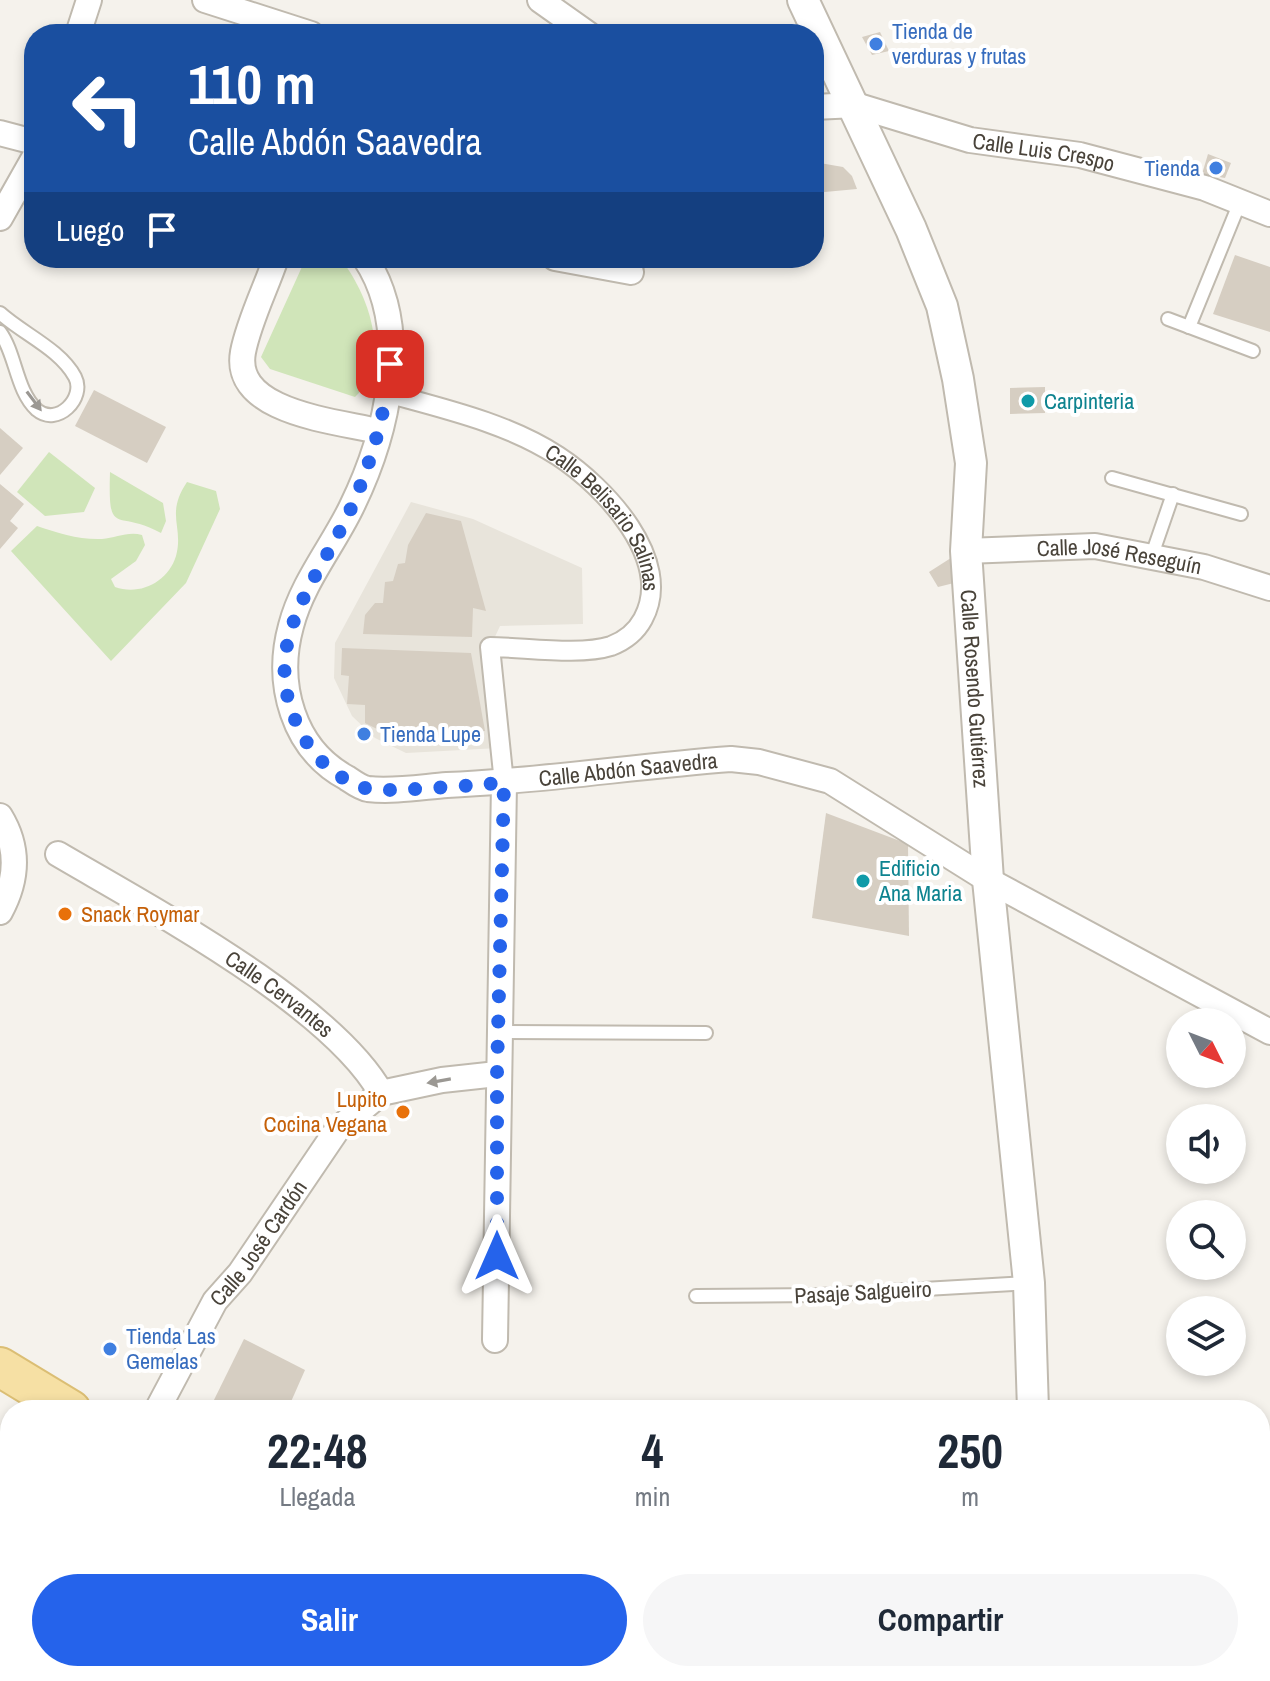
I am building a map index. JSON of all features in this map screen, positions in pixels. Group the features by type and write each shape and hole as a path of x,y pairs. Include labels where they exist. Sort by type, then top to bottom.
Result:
{"main road":[{"path":"10,1386 46,1400"}],"street":[{"path":"81,24 89,0"},
{"path":"205,0 280,24"},
{"path":"540,0 574,24"},
{"name":"Calle Rosendo Gutiérrez","path":"803,0 815,24"},
{"name":"Calle Rosendo Gutiérrez","path":"824,42 855,105 942,306 971,463 966,551 988,880 1029,1283 1033,1400"},
{"name":"Calle Luis Crespo","path":"824,107 855,105 970,140 1080,155 1205,188 1270,214"},
{"path":"0,133 24,139"},
{"path":"0,218 24,176"},
{"path":"272,268 242,353 245,376 256,394 278,407 378,431"},
{"name":"Calle Abdón Saavedra","path":"370,268 384,299 392,334 387,393 378,431 352,507 301,598 290,627 285,656 287,697 312,753 335,772 366,789 504,783 731,759 759,762 830,781 988,880 1270,1032"},
{"path":"609,268 631,272"},
{"name":"Calle Belisario Salinas","path":"387,393 462,414 519,435 557,455 588,478 636,537 649,572 651,598 646,614 631,634 612,645 597,648 490,647 504,783 495,1340"},
{"name":"Calle José Reseguín","path":"966,551 1095,546 1204,567 1270,588"},
{"path":"0,816 15,845 14,863 0,912"},
{"name":"Calle Cervantes","path":"58,854 272,986 348,1049 368,1071 381,1093"},
{"path":"381,1093 442,1080 497,1074"},
{"name":"Calle José Cardón","path":"162,1400 215,1301 240,1273 337,1130 381,1093"}],"lane":[{"path":"1189,327 1240,202"},
{"path":"0,313 59,358 76,379 77,394 72,405 60,413 47,415 37,409 0,332"},
{"path":"1168,319 1253,351"},
{"path":"1112,478 1241,514"},
{"path":"1152,555 1173,494"},
{"path":"498,1032 706,1033"},
{"name":"Pasaje Salgueiro","path":"696,1296 820,1295 1029,1283"}],"shaded area":[{"path":"411,502 473,519 582,568 583,624 500,626 486,656 499,748 406,753 375,738 352,716 334,678 335,643"}],"green space":[{"path":"301,268 347,268 367,308 374,346 373,365 355,397 270,369 261,357"},
{"path":"49,452 95,488 84,512 45,516 17,492"},
{"path":"110,472 163,503 166,521 161,533 113,515"},
{"path":"187,482 216,491 220,509 186,583 111,661 11,551 37,526 85,538 142,535 145,545 136,561 111,579 115,587 124,589 134,590 152,585 167,573 176,556 177,503"}],"building":[{"name":"Tienda de verduras y frutas","path":"880,32 889,51 872,55 862,37"},
{"name":"Tienda","path":"1208,154 1231,163 1225,178 1202,174"},
{"path":"824,164 843,167 852,176 857,189 824,192"},
{"path":"1235,255 1270,267 1270,332 1213,314"},
{"name":"Carpinteria","path":"1045,387 1045,413 1010,414 1010,388"},
{"path":"94,390 166,427 147,463 75,426"},
{"path":"0,428 23,448 0,475"},
{"path":"0,484 24,504 10,521 18,528 0,549"},
{"path":"426,513 461,521 486,611 473,608 472,637 363,634 365,615 375,603 383,603 385,582 393,581 398,564 405,563 408,545"},
{"path":"954,556 958,582 938,587 929,572"},
{"path":"342,648 471,653 485,731 413,737 379,730 365,723 365,705 347,704 349,676 341,675"},
{"name":"Edificio Ana Maria","path":"826,813 908,844 909,936 812,918"},
{"path":"244,1339 305,1370 292,1400 214,1400"}],"place":[{"name":"Tienda de verduras y frutas","path":"876,44"},
{"name":"Tienda","path":"1216,168"},
{"name":"Carpinteria","path":"1028,401"},
{"name":"Tienda Lupe","path":"364,734"},
{"name":"Edificio Ana Maria","path":"863,881"},
{"name":"Snack Roymar","path":"65,914"},
{"name":"Lupito Cocina Vegana","path":"403,1112"},
{"name":"Tienda Las Gemelas","path":"110,1349"}],"route":[{"path":"390,364 387,393 369,464 352,507 301,598 290,627 285,656 287,697 312,753 335,772 366,789 504,783 497,1074 497,1256"}]}
